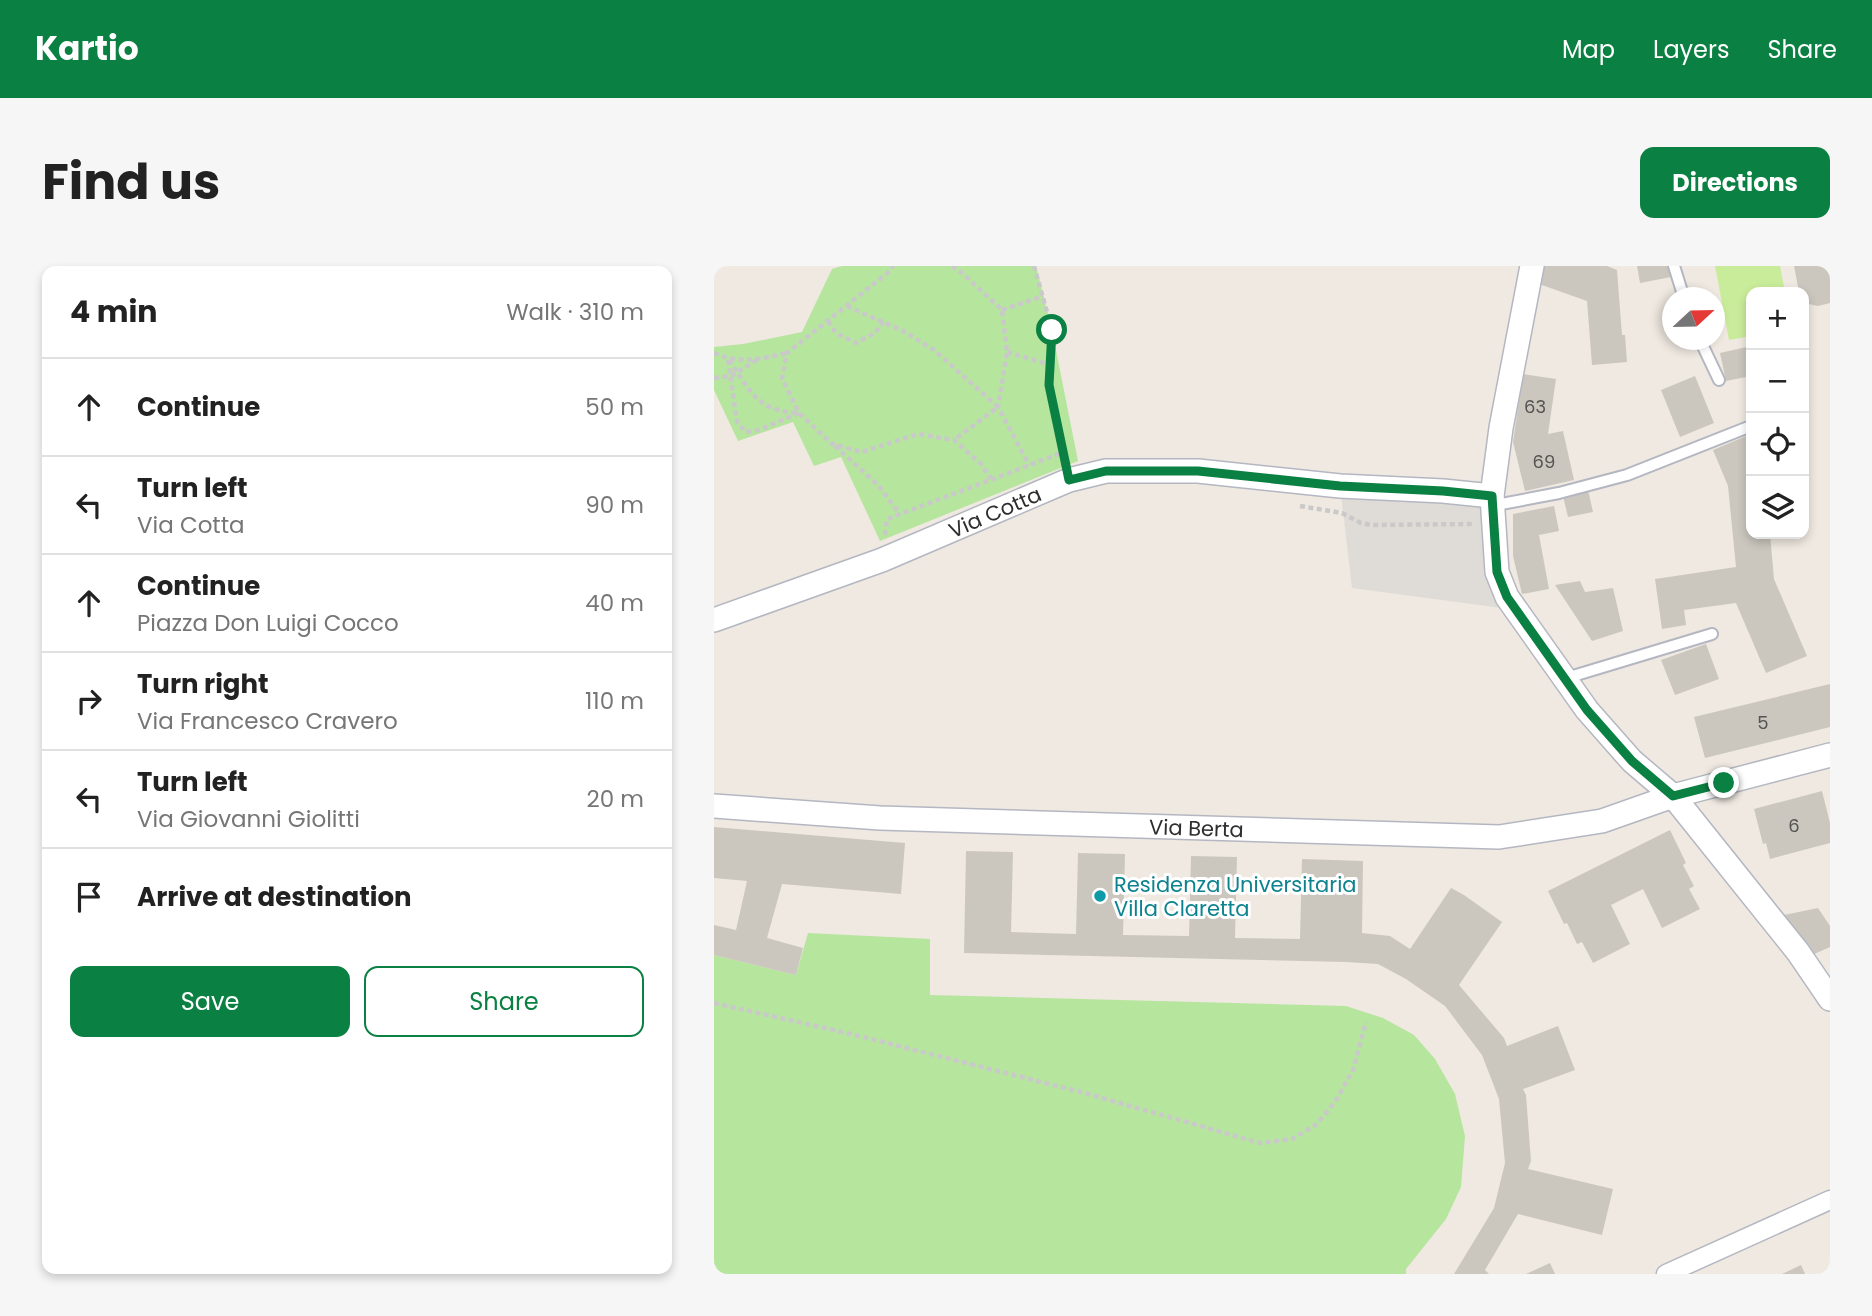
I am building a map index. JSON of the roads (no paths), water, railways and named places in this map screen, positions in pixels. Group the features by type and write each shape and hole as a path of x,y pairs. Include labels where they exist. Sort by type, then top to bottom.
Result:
{"street":[{"path":"1532,266 1500,428 1492,501 1497,572 1512,604 1563,679 1609,737 1673,796 1798,952 1830,999"},
{"name":"Via Cotta","path":"714,620 882,560 1069,480 1106,471 1153,470 1245,475 1371,489 1443,491 1492,501"},
{"name":"Via Berta","path":"714,806 880,818 1499,837 1602,821 1673,796 1830,755"},
{"path":"1665,1274 1830,1200"}],"lane":[{"path":"1674,266 1681,287"},
{"path":"1705,350 1719,380"},
{"path":"1492,501 1559,494 1627,475 1746,428"},
{"path":"1563,679 1712,634"}],"place":[{"name":"Residenza Universitaria Villa Claretta","path":"1100,896"}]}
